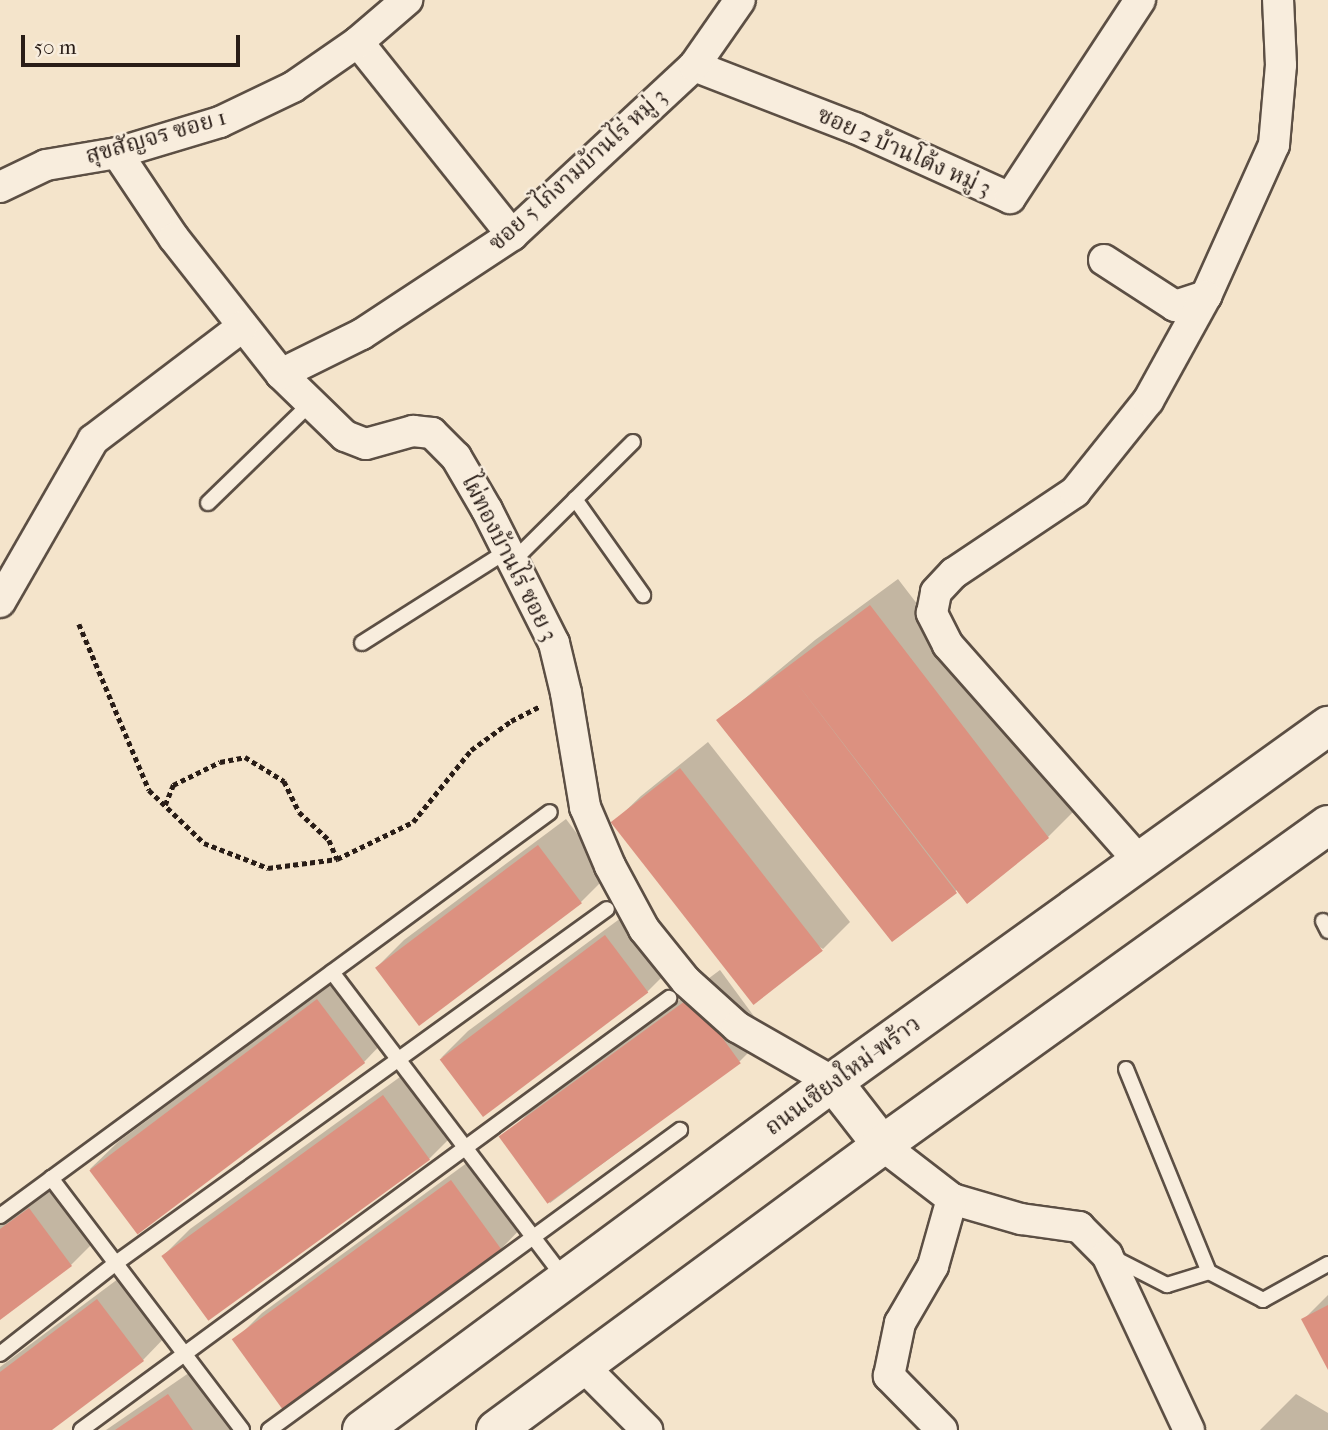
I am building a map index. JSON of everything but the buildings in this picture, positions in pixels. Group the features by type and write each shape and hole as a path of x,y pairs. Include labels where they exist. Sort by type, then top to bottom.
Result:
{"main road":[{"name":"ถนนเชียงใหม่-พร้าว","path":"362,1430 833,1082 1328,726"},
{"path":"496,1430 882,1145 1328,825"},
{"path":"833,1082 882,1145"}],"street":[{"name":"สุขสัญจร ซอย 1","path":"0,187 46,165 117,153 220,122 293,87 358,42 407,0"},
{"name":"ซอย 5 ไก่งามบ้านไร่ หมู่ 3","path":"281,374 362,334 512,235 694,66 740,0"},
{"name":"ซอย 2 บ้านโต้ง หมู่ 3","path":"694,66 855,128 1010,198 1140,0"},
{"path":"1140,862 948,645 932,613 936,592 954,573 1075,492 1148,401 1206,296 1274,145 1281,65 1278,0"},
{"path":"358,42 512,235"},
{"name":"ไผ่ทองบ้านไร่ ซอย 3","path":"117,153 174,238 281,374 345,436 366,444 413,431 432,433 456,457 554,643 566,693 585,807 610,866 644,929 686,981 737,1027 833,1082"},
{"path":"1104,260 1175,306 1206,296"},
{"path":"0,602 93,440 243,326"},
{"path":"882,1145 953,1199 1021,1219 1079,1227 1107,1255 1189,1430"},
{"path":"942,1430 889,1376 900,1323 933,1266 953,1199"},
{"path":"583,1366 647,1430"}],"lane":[{"path":"208,503 311,403"},
{"path":"362,643 510,556 575,499 633,442"},
{"path":"575,499 643,595"},
{"path":"0,1216 550,812"},
{"path":"0,1354 116,1263 607,909"},
{"path":"332,972 566,1280"},
{"path":"81,1430 669,998"},
{"path":"1126,1069 1209,1272 1263,1300 1328,1264"},
{"path":"269,1430 680,1130"},
{"path":"51,1178 242,1430"},
{"path":"1107,1255 1167,1285 1209,1272"}],"path":[{"path":"79,624 149,790 204,843 268,868 337,859 413,822 471,750 510,721 566,693"},
{"path":"165,805 173,785 220,762 245,757 284,781 299,812 329,840 337,859"}]}
